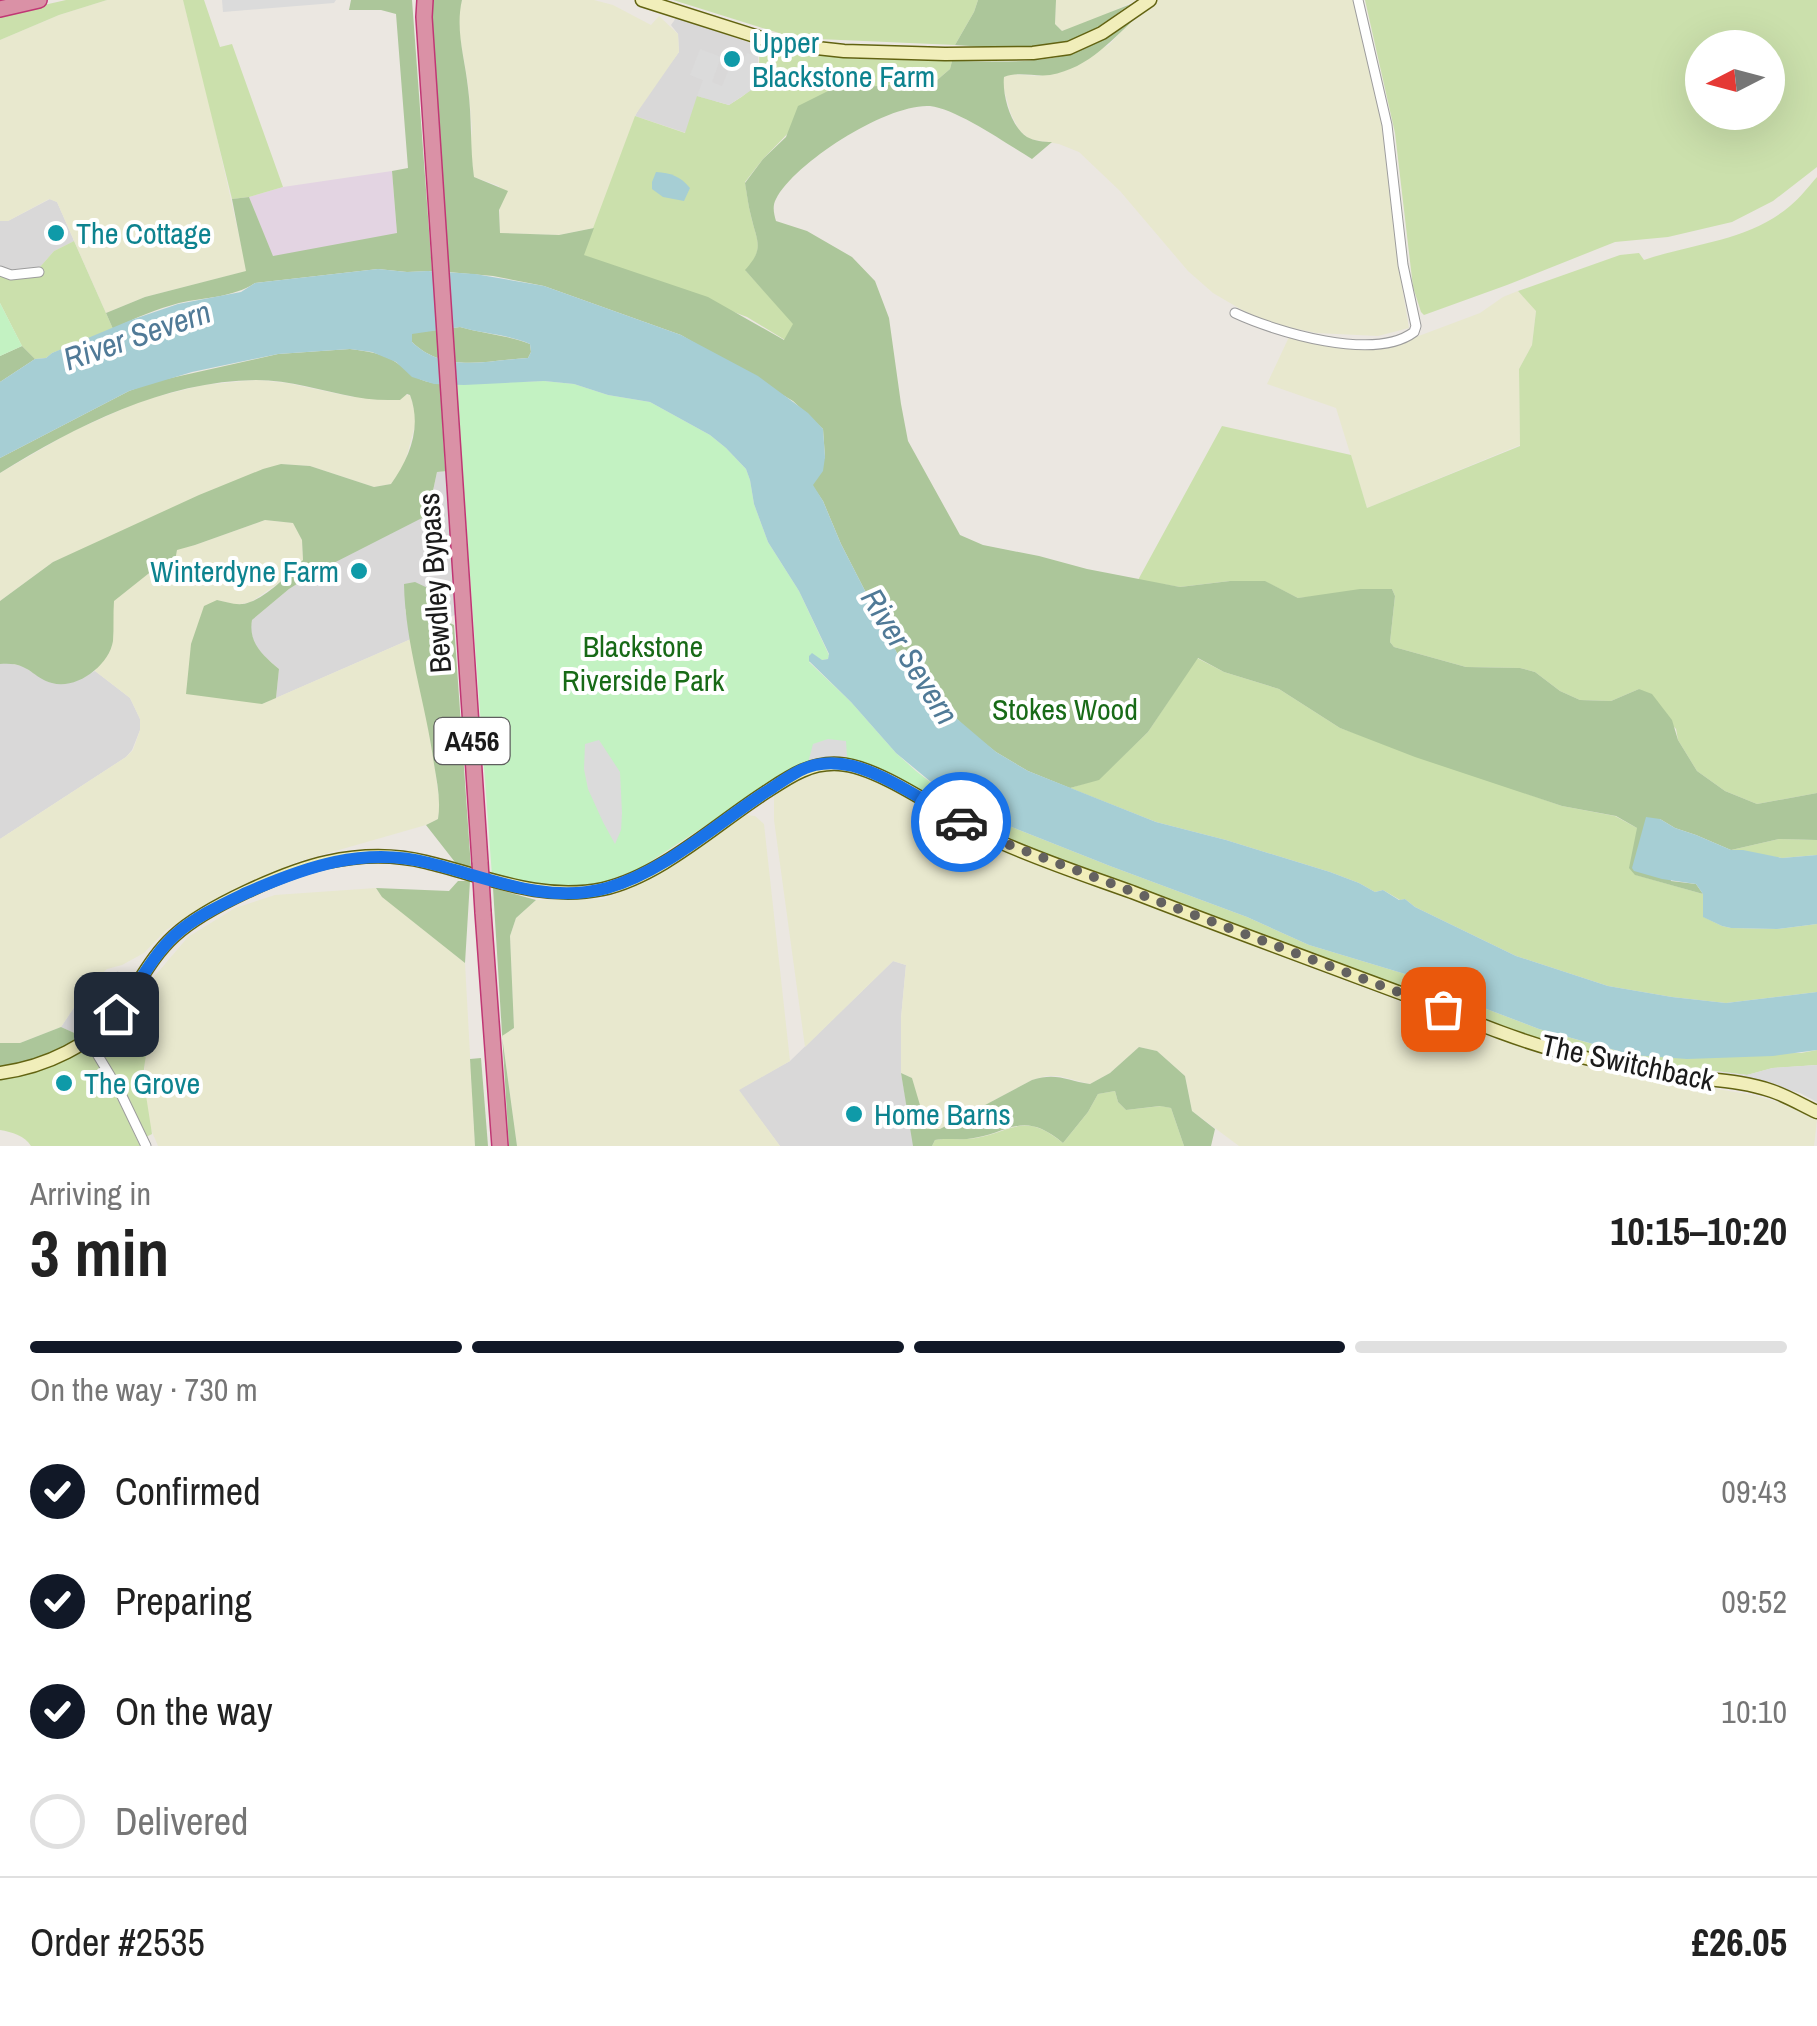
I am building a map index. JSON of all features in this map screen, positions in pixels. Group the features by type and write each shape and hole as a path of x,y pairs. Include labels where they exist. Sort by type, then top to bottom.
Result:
{"highway":[{"path":"0,8 38,0"},
{"name":"Bewdley Bypass","path":"422,6 500,1146"}],"main road":[{"path":"642,0 780,44 844,51 945,54 1033,53 1069,48 1102,34 1150,0"},
{"name":"The Switchback","path":"0,1072 23,1070 88,1040 106,1025 150,963 188,924 271,882 326,862 383,856 428,862 541,892 574,893 606,888 661,864 803,769 837,763 866,770 991,838 1548,1048 1650,1071 1752,1086 1817,1112"}],"street":[{"path":"1234,313 1290,333 1359,344 1395,342 1414,332 1387,125 1358,0"},
{"path":"0,271 11,275 39,272"},
{"path":"88,1040 120,1092 146,1146"}],"shaded area":[{"path":"222,0 336,0 223,12"},
{"name":"Upper Blackstone Farm","path":"676,18 763,47 686,133 635,116 679,52 678,34 671,25"},
{"path":"700,49 721,57 712,82 722,86 732,61 742,64 747,53 758,57 759,78 753,89 729,105 697,96 703,80 690,75"},
{"path":"392,171 397,234 273,257 249,197 283,187"},
{"path":"50,199 57,202 74,241 54,251 33,270 12,273 0,269 0,221 8,221"},
{"path":"448,471 456,614 446,620 436,612 405,609 411,639 276,698 279,669 257,650 250,630 252,620 289,589 431,500 437,472"},
{"path":"0,664 22,666 49,682 80,679 95,671 130,698 140,719 140,730 126,757 0,839"},
{"path":"828,739 846,741 847,757 808,763 813,744"},
{"path":"599,740 620,772 621,830 615,844 588,789 584,769 585,744"},
{"path":"893,961 906,965 901,1073 914,1146 780,1146 738,1090 790,1061"},
{"path":"118,971 124,982 112,1008 90,1032 81,1036 61,1027 79,1000 81,986 93,985"},
{"path":"1817,1065 1817,1102 1800,1093 1715,1071 1747,1075 1772,1068"}],"green space":[{"path":"66,0 107,0 0,40 0,15"},
{"path":"107,0 183,0 247,271 145,297 106,313 57,202 49,199 8,221 0,221 0,40"},
{"path":"183,0 204,0 220,47 232,44 283,187 232,199"},
{"path":"351,0 412,0 432,271 378,269 255,283 228,294 162,308 113,329 106,313 145,297 246,271 232,199 249,197 273,256 397,233 392,171 408,168 396,14 349,10"},
{"name":"Stokes Wood","path":"430,0 462,0 460,33 474,177 508,191 499,210 500,233 559,235 594,228 584,255 708,297 784,340 793,324 745,270 758,244 745,183 786,137 798,106 830,90 936,81 950,69 952,61 1017,61 1065,55 1095,43 1141,13 1100,51 1077,66 1050,75 1004,77 1006,101 1016,126 1030,138 1052,142 1032,159 954,113 930,106 912,108 868,124 822,153 786,184 775,202 776,221 807,231 852,257 875,281 889,318 908,441 960,535 983,545 1180,587 1265,581 1298,598 1360,589 1392,589 1395,596 1390,642 1394,647 1466,667 1535,672 1580,700 1611,701 1639,689 1652,694 1672,720 1678,740 1697,771 1725,791 1757,804 1817,793 1817,840 1779,839 1731,850 1660,819 1671,881 1696,884 1703,894 1635,875 1629,868 1637,828 1616,816 1562,806 1415,757 1340,728 1279,689 1224,672 1198,658 1148,732 1099,780 1070,788 1028,771 996,752 969,731 899,657 812,485 825,457 823,429 793,401 681,335 544,286 448,272"},
{"path":"462,0 594,0 613,5 651,25 659,16 678,34 679,52 636,114 594,228 559,235 500,233 499,186 474,177 468,84 457,19"},
{"path":"673,0 978,0 955,45 782,34"},
{"path":"978,0 1056,0 1055,24 1062,31 1131,4 1088,33 1061,44 1021,48 955,45"},
{"path":"1056,0 1137,0 1062,31 1055,24"},
{"path":"1158,0 1353,0 1382,126 1409,328 1378,336 1316,333 1270,323 1242,310 1213,293 1188,271 1120,191 1079,152 1029,139 1019,130 1002,83 1004,77 1039,76 1109,45"},
{"path":"1365,0 1817,0 1817,167 1773,201 1732,222 1668,237 1615,242 1424,315 1413,287 1395,133"},
{"path":"763,47 855,59 952,61 950,69 936,81 830,90 745,182 758,244 756,256 746,271 794,324 785,340 747,317 583,255 635,116 685,133 697,96 729,105 751,89 757,79"},
{"path":"1817,177 1817,793 1757,804 1725,791 1697,771 1678,740 1676,729 1639,689 1611,701 1580,700 1535,672 1466,667 1394,647 1390,642 1395,596 1392,589 1298,598 1264,581 1180,587 1138,580 1222,426 1351,455 1367,508 1520,446 1519,369 1532,345 1536,311 1518,291 1620,255 1639,253 1644,260 1739,234 1774,218"},
{"path":"74,241 113,329 46,358 35,359 22,346 0,303 0,269 33,270 54,251"},
{"path":"1518,291 1536,310 1532,345 1519,369 1520,445 1367,508 1336,408 1267,384 1289,337 1400,343 1480,313"},
{"path":"0,303 22,346 0,356"},
{"path":"460,327 530,344 531,352 528,358 452,362 425,352 412,342 412,333"},
{"path":"22,346 35,359 0,382 0,356"},
{"path":"350,349 386,357 420,379 440,384 448,471 437,472 422,518 316,572 252,620 255,642 279,669 276,698 262,704 186,694 191,644 204,606 217,600 250,602 285,577 303,560 302,540 293,523 265,520 177,550 174,566 166,577 153,570 114,601 110,650 98,667 81,679 52,683 24,667 0,664 0,601 53,562 199,495 281,464 310,466 374,487 391,484 409,452 415,419 407,394 400,400 378,400 281,382 222,382 188,388 122,409 0,473 0,458 153,382 278,354"},
{"path":"257,380 353,397 410,395 417,418 404,466 391,484 374,487 310,466 281,464 53,562 0,601 0,473 71,432 143,400 203,385"},
{"name":"Blackstone Riverside Park","path":"544,381 650,402 726,448 746,469 768,542 799,591 829,655 828,659 809,662 916,771 948,796 1004,824 994,836 856,760 788,772 639,869 592,886 542,887 492,876 456,384"},
{"path":"265,520 294,523 302,540 303,560 287,577 251,602 236,605 217,600 262,704 411,639 430,732 440,805 438,819 297,862 218,898 166,930 144,953 107,969 96,979 82,982 79,1000 61,1027 20,1043 0,1043 0,839 126,757 140,730 140,719 130,698 95,671 112,646 113,601 153,570 174,566 177,549"},
{"path":"415,582 430,589 440,618 454,625 471,868 458,866 426,825 438,819 439,798 405,606 404,584"},
{"path":"1197,658 1224,672 1279,689 1340,728 1562,806 1615,816 1637,828 1636,875 1703,894 1704,917 1722,926 1777,929 1817,924 1817,992 1726,1003 1608,986 1516,956 1383,890 1375,892 1330,872 1156,822 1070,788 1099,779 1148,732"},
{"path":"822,768 865,773 989,846 1547,1057 1789,1105 1817,1120 1814,1146 1239,1146 1192,1111 1185,1076 1157,1051 1139,1047 1110,1073 1090,1084 1046,1076 940,1129 927,1129 912,1078 901,1073 906,965 893,961 805,1047 774,820 774,793"},
{"path":"745,815 755,816 764,824 790,1061 739,1090 780,1146 517,1146 502,1035 514,1028 510,936 516,918 536,900 604,899 646,881"},
{"path":"1004,824 1247,917 1309,945 1425,980 1463,1000 1539,1029 1629,1054 1817,1050 1817,1065 1773,1068 1747,1075 1601,1056 1550,1043 994,836"},
{"path":"1779,839 1817,840 1817,855 1782,858 1731,850"},
{"path":"458,881 470,881 465,963 382,897 376,888 449,891"},
{"path":"376,888 465,963 475,1146 158,1146 150,1127 144,1090 145,1060 134,1021 147,985 188,937 235,908 275,895"},
{"path":"493,888 536,900 516,918 510,936 514,1028 502,1036"},
{"path":"122,1017 150,1026 143,1076 152,1134 146,1137 95,1042"},
{"path":"61,1027 81,1036 54,1054 0,1069 0,1043 20,1043"},
{"path":"502,1038 517,1146 509,1146"},
{"path":"89,1045 140,1146 31,1146 18,1135 0,1130 0,1076"},
{"path":"1139,1047 1157,1051 1185,1076 1192,1111 1215,1129 1211,1146 1184,1146 1171,1108 1126,1110 1115,1091 1098,1094 1063,1143 1049,1133 1025,1125 981,1137 935,1140 932,1146 913,1146 901,1073 912,1078 927,1129 940,1129 1032,1080 1055,1077 1090,1084 1110,1073"},
{"path":"481,1058 488,1146 475,1146 470,1059"},
{"path":"1115,1091 1126,1110 1171,1108 1184,1146 932,1146 935,1140 981,1137 1025,1126 1036,1127 1063,1143 1098,1094"}],"water":[{"path":"656,172 675,176 690,188 684,201 663,197 652,189"},
{"name":"River Severn","path":"378,269 475,274 544,286 681,335 758,376 823,429 823,471 813,485 899,657 949,712 996,752 1028,771 1156,822 1330,872 1375,892 1383,890 1516,956 1608,986 1726,1003 1817,992 1817,1050 1687,1059 1633,1055 1539,1029 1463,1000 1425,980 1309,945 1247,917 1004,824 948,796 896,753 809,661 812,653 822,660 828,659 829,654 799,591 768,542 746,469 710,435 650,402 544,381 434,384 412,377 396,362 372,352 350,349 278,354 192,372 129,391 0,458 0,382 35,359 46,358 131,320 178,304 241,292 255,283","holes":["460,327 530,344 531,352 528,358 452,362 425,352 412,342 412,334"]},
{"path":"1646,817 1660,819 1731,850 1782,858 1817,855 1817,924 1777,929 1731,928 1703,917 1703,894 1696,884 1662,879 1632,868"}],"way so far":[{"path":"961,822 991,838 1443,1009"}],"place":[{"name":"Upper Blackstone Farm","path":"732,59"},
{"name":"The Cottage","path":"56,233"},
{"name":"Winterdyne Farm","path":"359,571"},
{"name":"The Grove","path":"64,1083"},
{"name":"Home Barns","path":"854,1114"}],"route":[{"path":"116,1014 150,963 188,924 271,882 326,862 383,856 428,862 541,892 574,893 606,888 661,864 803,769 837,763 866,770 961,822"}]}
